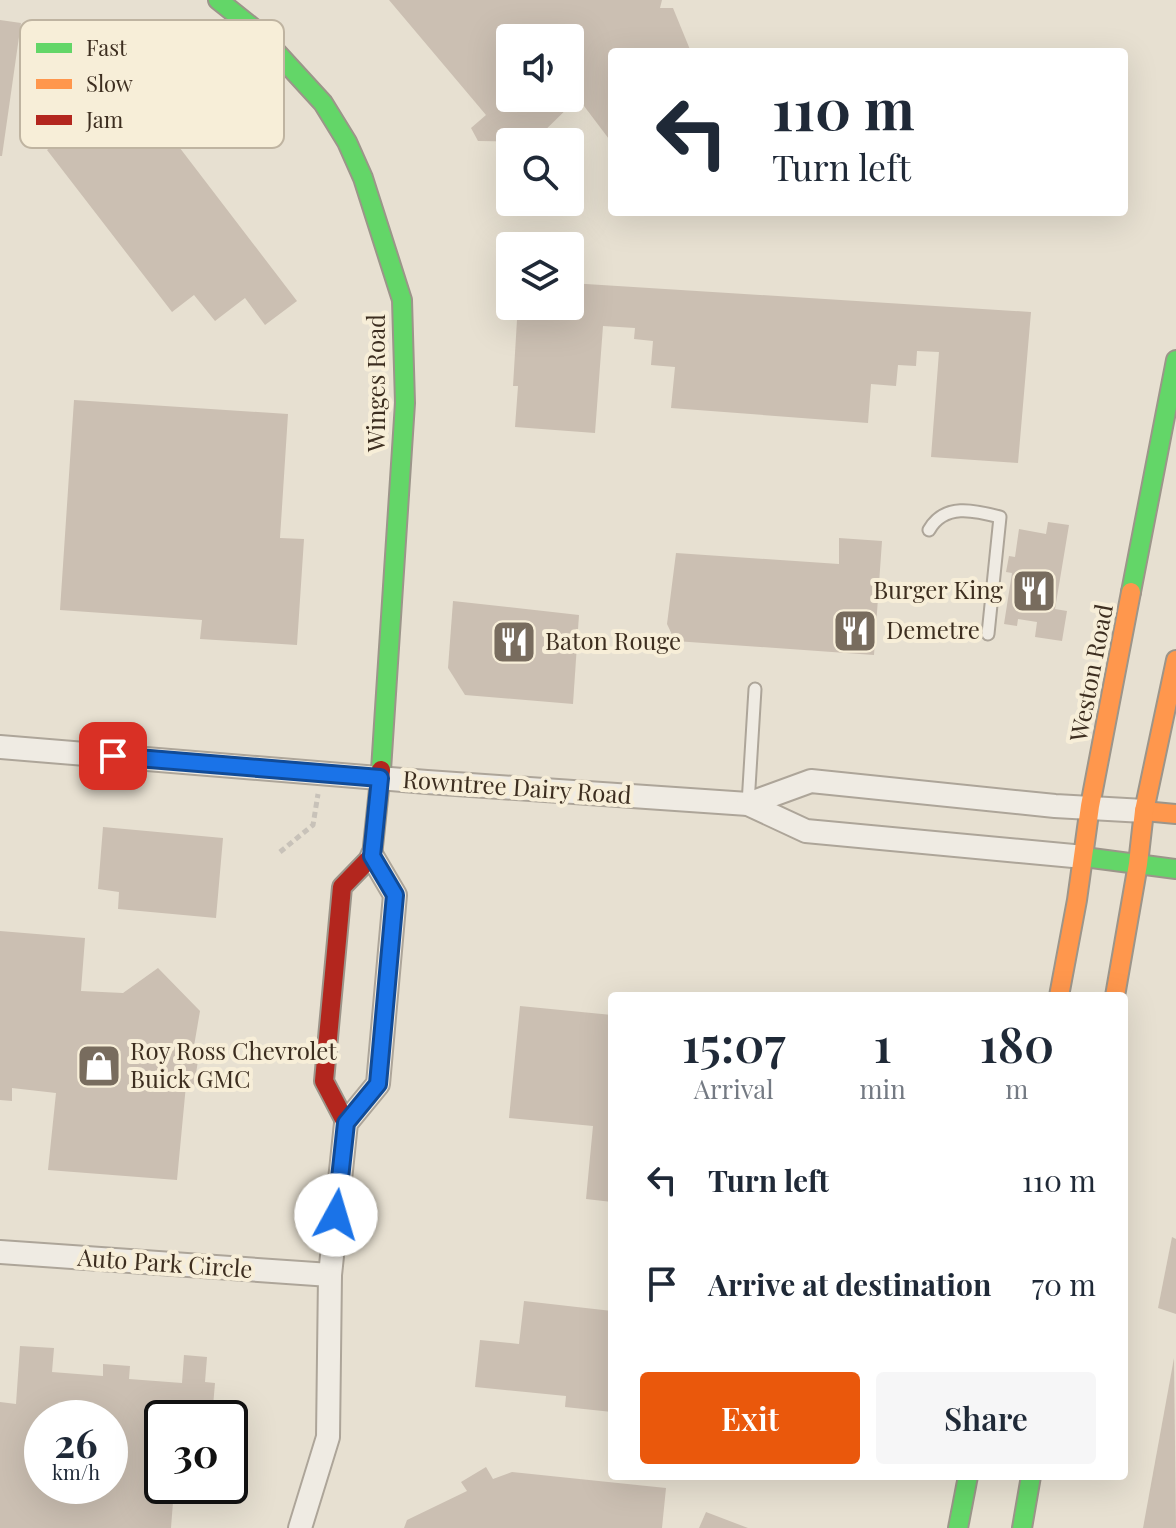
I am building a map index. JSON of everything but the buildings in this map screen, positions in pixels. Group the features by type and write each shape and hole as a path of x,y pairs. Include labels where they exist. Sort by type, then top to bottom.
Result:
{"street":[{"name":"Winges Road","path":"218,0 243,20"},
{"name":"Winges Road","path":"284,60 323,103 347,142 363,178 402,300 405,403 380,778"},
{"name":"Weston Road","path":"1060,992 1090,806 1176,360"},
{"path":"1116,992 1144,811 1176,660"},
{"name":"Rowntree Dairy Road","path":"0,747 748,804 806,831 1084,857"},
{"path":"300,1528 328,1437 330,1275 346,1123 378,1084 395,895 372,856 380,778"},
{"name":"Rowntree Dairy Road","path":"748,804 811,781 1055,806 1144,811"},
{"path":"1144,811 1176,814"},
{"path":"346,1123 324,1081 342,887 372,856"},
{"path":"1084,857 1176,869"},
{"name":"Auto Park Circle","path":"0,1252 330,1275"},
{"path":"958,1528 967,1480"},
{"path":"1022,1528 1030,1480"}],"lane":[{"path":"929,530 944,513 980,511 1000,517 988,634"},
{"path":"748,804 755,689"}],"path":[{"path":"280,852 313,825 321,773"}],"traffic: fast":[{"path":"218,0 243,20"},
{"path":"284,60 323,103 347,142 363,178 402,300 405,403 381,770"},
{"path":"1131,592 1176,360"},
{"path":"1084,857 1176,869"},
{"path":"958,1528 967,1480"},
{"path":"1022,1528 1030,1480"}],"traffic: slow":[{"path":"1060,992 1090,806 1131,592"},
{"path":"1116,992 1144,811 1176,660"},
{"path":"1144,811 1176,814"}],"traffic: jam":[{"path":"346,1123 324,1081 342,887 372,856 381,770"}],"place":[{"name":"Burger King","path":"1034,591"},
{"name":"Demetre","path":"855,631"},
{"name":"Baton Rouge","path":"514,642"},
{"name":"Roy Ross Chevrolet Buick GMC","path":"99,1066"}],"route":[{"path":"113,756 380,778 372,856 395,895 378,1084 346,1123 336,1215"}]}
